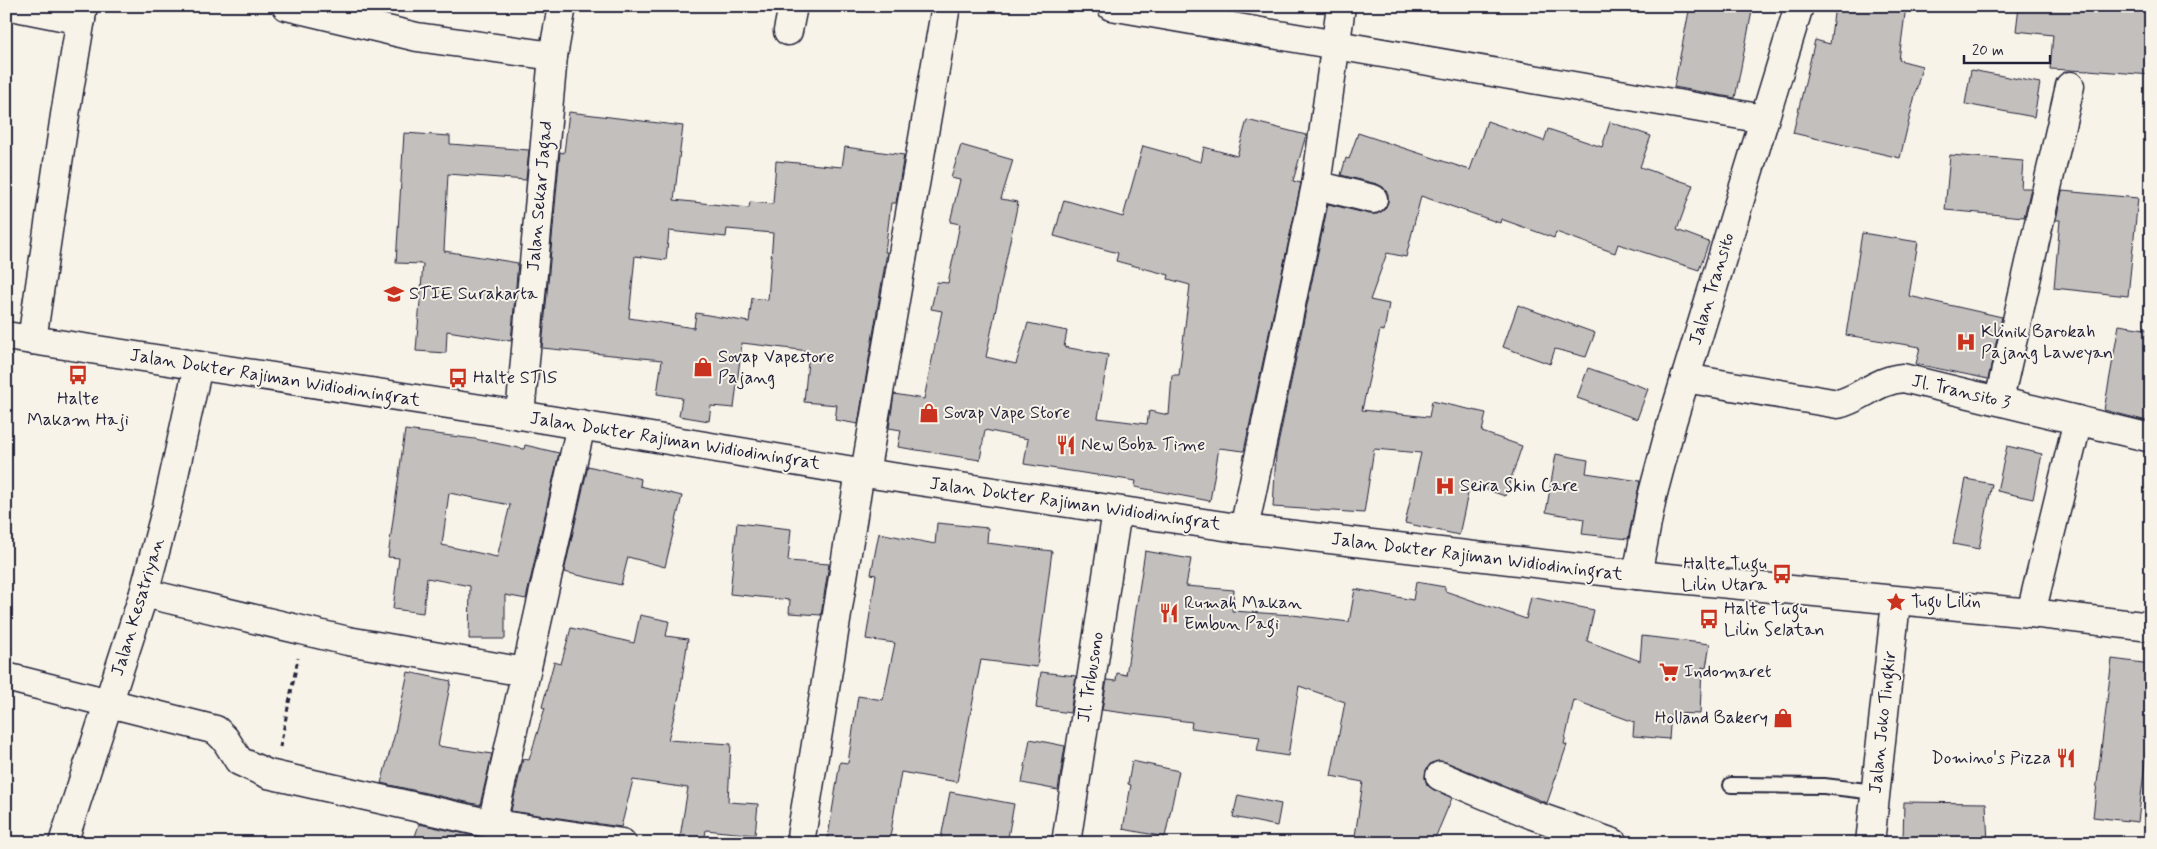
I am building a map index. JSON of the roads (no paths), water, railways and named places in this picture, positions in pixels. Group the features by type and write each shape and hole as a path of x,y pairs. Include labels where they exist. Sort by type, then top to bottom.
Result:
{"street":[{"path":"11,6 82,13 65,115 19,338"},
{"path":"286,6 417,37 554,56"},
{"name":"Jalan Sekar Jagad","path":"520,415 554,56 562,6"},
{"path":"800,843 862,473 946,6"},
{"path":"1111,6 1764,119"},
{"path":"1244,530 1316,185 1341,6"},
{"name":"Jalan Transito","path":"1637,575 1659,468 1799,6"},
{"path":"1999,400 2070,86"},
{"path":"1316,185 1373,199"},
{"name":"Jalan Dokter Rajiman Widiodiningrat","path":"19,338 520,415 862,473 1244,530 1637,575 1896,602 2031,613 2151,627"},
{"name":"Jalan Kesatriyan","path":"63,843 144,593 167,507 198,366"},
{"name":"Jl. Transito 3","path":"1685,378 1838,404 1848,401 1880,383 1904,378 2151,438"},
{"path":"2031,613 2078,420"},
{"path":"492,824 581,425"},
{"name":"Jl. Tribusono","path":"1066,843 1117,511"},
{"path":"144,593 348,641 525,672"},
{"name":"Jalan Joko Tingkir","path":"1870,843 1896,602"},
{"path":"6,677 216,730 225,739 239,761 255,770 274,776 571,840 622,843"},
{"path":"1440,776 1533,816 1613,843"}],"lane":[{"path":"1731,785 1824,786 1875,792"}],"place":[{"name":"STIE Surakarta","path":"394,294"},
{"name":"Klinik Barokah Pajang Laweyan","path":"1966,342"},
{"name":"Sovap Vapestore Pajang","path":"703,367"},
{"name":"Halte Makam Haji","path":"78,375"},
{"name":"Halte STIS","path":"458,378"},
{"name":"Sovap Vape Store","path":"929,413"},
{"name":"New Boba Time","path":"1066,445"},
{"name":"Seira Skin Care","path":"1445,486"},
{"name":"Halte Tugu Lilin Utara","path":"1782,574"},
{"name":"Tugu Lilin","path":"1896,602"},
{"name":"Rumah Makan Embun Pagi","path":"1169,613"},
{"name":"Halte Tugu Lilin Selatan","path":"1709,619"},
{"name":"Indomaret","path":"1669,672"},
{"name":"Holland Bakery","path":"1783,718"},
{"name":"Domino's Pizza","path":"2066,758"}]}
